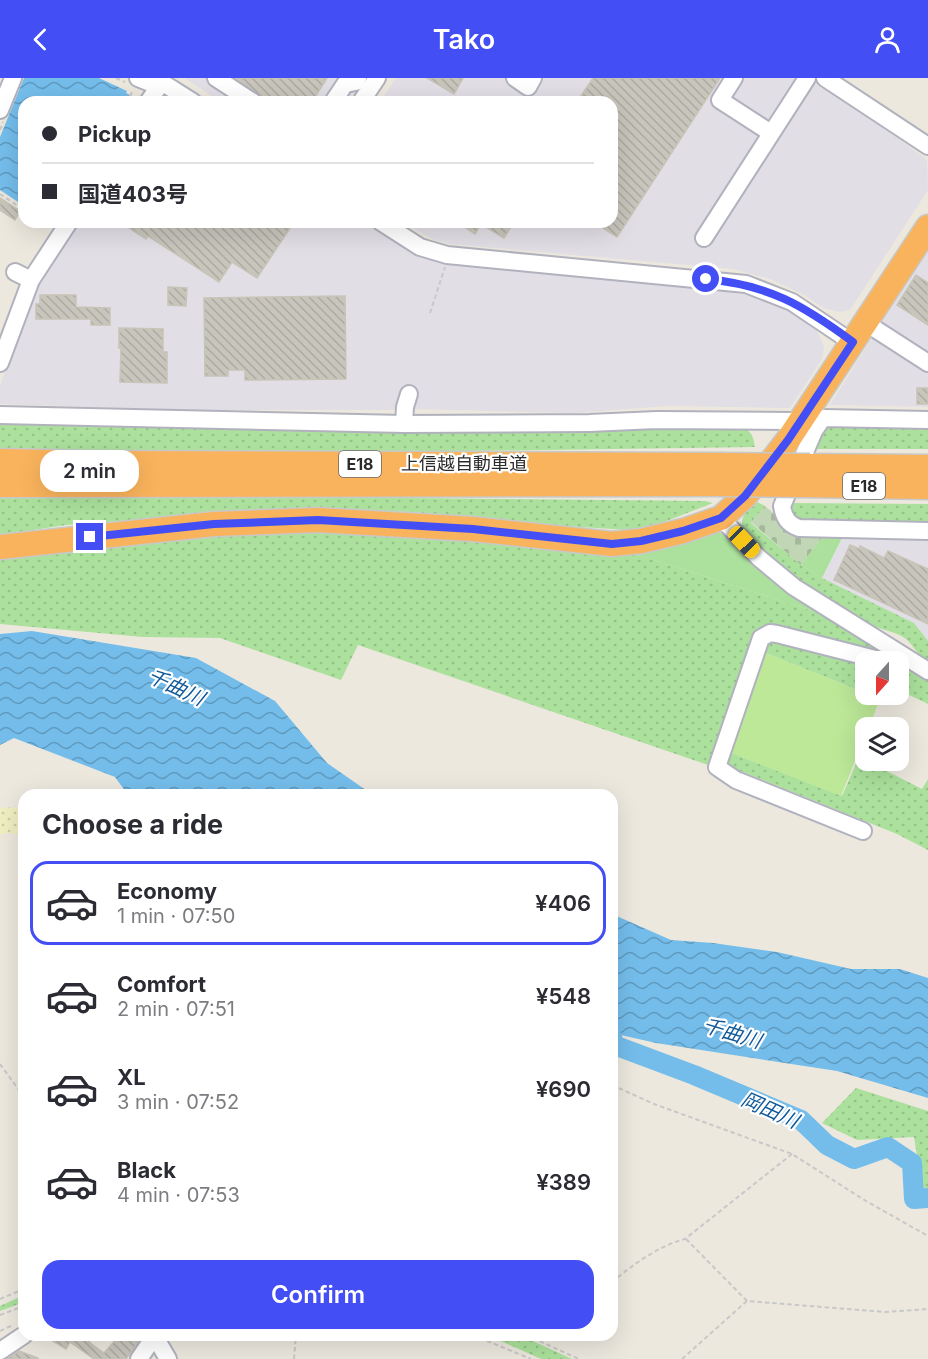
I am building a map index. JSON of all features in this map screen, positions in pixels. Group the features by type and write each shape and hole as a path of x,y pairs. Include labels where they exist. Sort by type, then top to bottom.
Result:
{"highway":[{"path":"0,546 214,524 318,520 473,529 612,544 641,541 683,531 721,518 745,496 772,461 928,226"},
{"name":"上信越自動車道","path":"0,461 805,476 928,487"},
{"name":"上信越自動車道","path":"805,476 928,467"},
{"name":"上信越自動車道","path":"0,485 719,475"}],"street":[{"path":"0,110 13,78"},
{"path":"138,78 148,82 159,79 184,96"},
{"path":"216,78 244,96"},
{"path":"337,96 345,84 356,82 358,78"},
{"path":"365,96 377,78"},
{"path":"514,78 528,87 533,78"},
{"path":"734,78 720,100 771,133"},
{"path":"704,238 807,78"},
{"path":"825,78 928,146"},
{"path":"151,96 159,79"},
{"path":"0,363 31,280 65,228"},
{"path":"390,228 420,247 449,255 746,284 792,302 928,363"},
{"path":"15,272 31,280"},
{"path":"404,424 405,407 410,394"},
{"path":"0,415 404,424 589,423 657,420 790,421"},
{"path":"928,420 823,418 814,431 782,506 787,521 799,528 928,531"},
{"path":"721,518 759,558 794,587 928,672"},
{"path":"855,654 770,633 761,638 717,767 736,780 863,831"},
{"path":"909,667 928,672"},
{"path":"0,1351 18,1339"},
{"path":"139,1359 151,1341"},
{"path":"157,1341 168,1359"}],"path":[{"path":"0,194 18,206"},
{"path":"430,313 449,255"},
{"path":"0,1064 18,1089"},
{"path":"618,1088 654,1104 792,1154 866,1201 928,1236"},
{"path":"618,1277 633,1265 671,1243 685,1239 792,1154"},
{"path":"685,1239 747,1301 885,1312 928,1309"},
{"path":"0,1299 18,1292"},
{"path":"682,1359 747,1301"},
{"path":"0,1315 18,1308"},
{"path":"294,1359 296,1341"},
{"path":"488,1341 531,1359"},
{"path":"539,1341 579,1359"}],"shaded area":[{"path":"185,78 364,78 352,96 212,96"},
{"path":"396,78 805,78 866,115 927,160 928,190 850,310 840,312 823,308 806,296 770,279 733,269 449,244 434,240 413,228 618,228 618,96 384,96"},
{"path":"76,228 374,228 407,249 429,259 452,264 729,288 764,298 789,310 816,329 824,347 822,359 790,408 667,406 574,413 411,409 417,389 408,385 396,410 193,410 0,404 0,385 39,285"},
{"path":"928,251 928,359 879,327"},
{"path":"875,333 928,368 928,407 830,405"},
{"path":"844,534 928,537 928,641 914,623 822,578"}],"green space":[{"path":"0,422 741,427 751,434 755,447 392,452 0,452"},
{"path":"836,426 928,428 928,449 814,449 823,430"},
{"path":"0,494 705,501 713,503 651,527 628,530 518,523 412,512 302,508 66,525 0,535"},
{"path":"757,502 765,506 751,523 801,565 822,578 914,623 928,641 928,662 906,639 871,625 827,600 786,571 753,542 744,532 742,520"},
{"path":"789,503 928,504 928,528 801,522 791,514"},
{"path":"765,506 779,518 815,533 821,539 801,565 751,522"},
{"path":"337,528 629,552 822,614 878,651 867,651 772,628 711,766 358,645 341,680 220,638 143,637 0,624 0,555 99,542"},
{"path":"714,530 723,534 740,552 822,614 629,552"},
{"path":"815,533 844,534 822,578 801,565 821,539"},
{"path":"771,639 855,659 855,689 761,651"},
{"path":"761,651 855,689 855,705 878,705 873,717 855,717 855,761 841,796 729,752"},
{"path":"909,670 928,676 928,704 909,695"},
{"path":"729,752 842,796 855,766 855,771 887,771 922,789 928,779 928,850 897,834 723,764"},
{"path":"856,1088 928,1111 928,1188 922,1188 914,1137 857,1140 822,1123"},
{"path":"18,1298 18,1304 0,1311 0,1306"},
{"path":"500,1341 533,1341 572,1359 541,1359"}],"sand":[{"path":"18,807 18,834 0,835 0,808"}],"water":[{"path":"24,78 99,78 127,91 126,93 132,96 18,96 18,202 0,190 0,137"},
{"name":"千曲川","path":"32,631 196,658 275,701 327,763 364,789 124,789 115,777 14,738 0,745 0,634"},
{"name":"千曲川","path":"618,917 671,940 777,952 851,969 900,969 928,978 928,1098 837,1071 656,1043 618,1034"}],"building":[{"path":"235,78 327,78 316,96 260,96"},
{"path":"427,78 463,78 454,94"},
{"path":"593,78 720,78 617,237 603,228 618,228 618,96 581,96"},
{"path":"0,198 18,210 18,215 15,220 0,210"},
{"path":"129,228 290,228 257,278 232,262 219,282 148,236 146,239"},
{"path":"466,228 479,228 475,234"},
{"path":"488,228 510,228 504,238"},
{"path":"916,275 928,283 928,325 897,305"},
{"path":"168,287 187,288 186,306 168,305"},
{"path":"40,295 76,295 76,307 110,308 110,325 91,325 91,319 36,319 36,304 40,304"},
{"path":"345,296 346,379 245,380 245,370 228,370 228,376 205,376 204,298"},
{"path":"119,328 163,329 163,352 167,352 167,383 120,382"},
{"path":"917,388 928,388 928,404 917,404"},
{"path":"850,545 860,549 860,546 884,558 888,551 928,569 928,624 834,580"},
{"path":"53,1341 90,1341 104,1353 115,1341 139,1341 126,1359 94,1359 70,1342 66,1349"},
{"path":"19,1351 38,1358 38,1359 7,1359"}],"waterway":[{"name":"岡田川","path":"618,1046 694,1075 801,1120 827,1145 854,1159 888,1147 912,1163 914,1199 928,1198"}],"route":[{"path":"90,537 214,524 318,520 473,529 612,544 641,541 683,531 721,518 745,496 788,440 853,342 777,294 746,284 706,279"}]}
